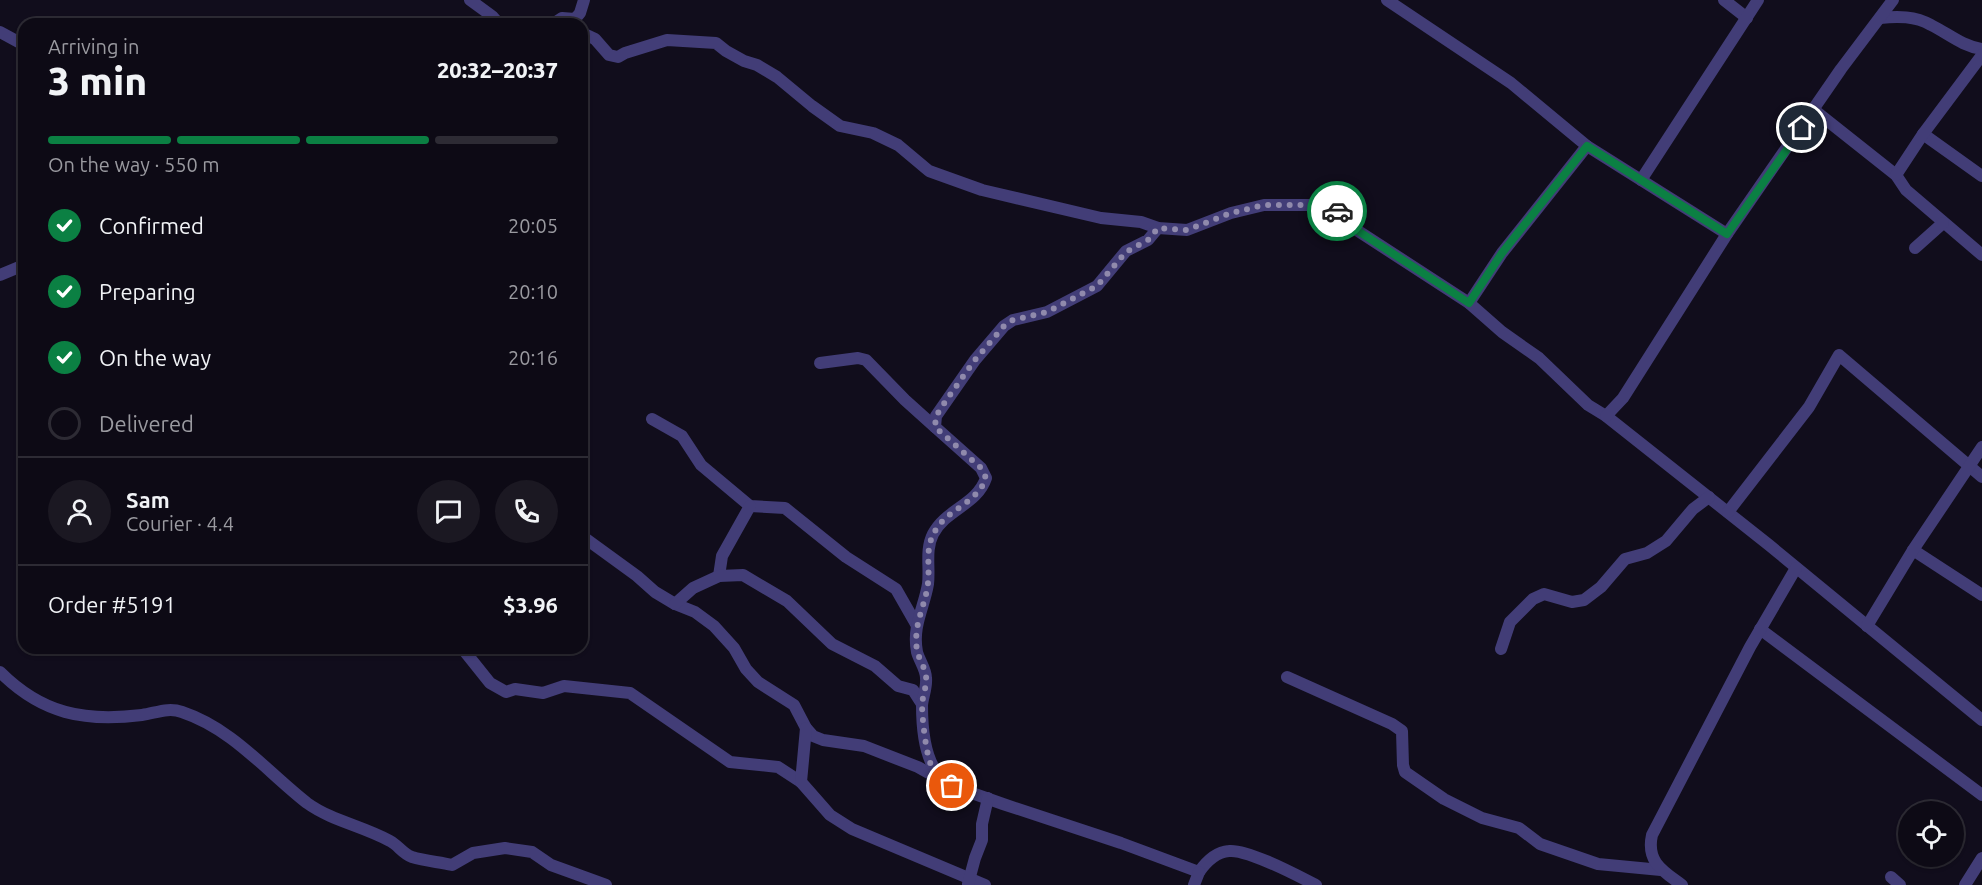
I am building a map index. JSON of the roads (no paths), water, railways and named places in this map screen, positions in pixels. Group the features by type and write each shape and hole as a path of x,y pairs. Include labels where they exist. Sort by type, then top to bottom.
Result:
{"street":[{"path":"470,0 494,18"},
{"path":"576,18 584,0"},
{"path":"1387,0 1511,83 1587,146 1727,234"},
{"path":"1724,0 1747,18"},
{"path":"1641,180 1758,0"},
{"path":"1606,416 1623,398 1727,234 1841,69 1893,0"},
{"path":"1880,18 1894,16 1917,19 1931,25 1960,44 1982,50"},
{"path":"588,36 595,39 609,55 618,57 668,40 716,43 726,51 777,77 840,126 873,134 898,145 929,171 982,190 1050,207 1101,218 1142,222 1158,228 1187,230 1231,213 1264,205 1331,205 1352,227 1469,303 1502,332 1539,358 1588,405 1606,416 1728,512 1982,720"},
{"path":"4,37 18,43"},
{"path":"1896,175 1923,134 1982,55"},
{"path":"1814,110 1896,175 1906,190 1982,255"},
{"path":"1923,134 1982,176"},
{"path":"1469,303 1502,253 1587,146"},
{"path":"1915,248 1943,223"},
{"path":"935,427 936,416 947,399 975,360 1004,326 1013,320 1047,312 1097,286 1126,252 1148,240 1158,228"},
{"path":"0,275 18,268"},
{"path":"1728,512 1809,407 1839,355 1982,477"},
{"path":"820,363 858,358 866,360 905,400 981,468 986,478 983,487 974,498 945,518 934,533 928,550 928,584 916,624 917,651 927,677 922,704 925,735 931,766 942,779"},
{"path":"652,419 682,436 701,465 750,506 785,508 846,557 896,589 916,624"},
{"path":"1867,626 1913,550 1982,447"},
{"path":"1501,649 1510,622 1533,599 1544,594 1572,602 1584,600 1601,587 1625,559 1647,553 1666,541 1693,509 1709,497"},
{"path":"718,576 722,556 750,506"},
{"path":"588,540 655,592 695,612 714,626 734,648 746,669 758,682 794,705 813,736 823,740 864,746 918,767 952,786 1199,872"},
{"path":"1913,550 1982,595"},
{"path":"1682,885 1661,870 1653,859 1649,847 1652,835 1760,629 1796,568"},
{"path":"675,604 693,588 718,576 743,575 787,601 832,644 875,666 898,686 913,690 922,704"},
{"path":"1760,629 1982,795"},
{"path":"467,654 490,683 506,692 515,688 543,693 564,686 630,693 730,762 778,767 801,782 830,815 852,830 968,882 985,885"},
{"path":"0,672 14,686 40,704 52,709 92,718 144,715 168,710 181,711 193,716 228,735 310,804 329,816 344,820 391,841 409,856 452,865 473,853 505,848 531,852 551,865 606,885"},
{"path":"1287,677 1402,730 1405,772 1444,799 1482,818 1519,828 1540,844 1598,864 1661,870"},
{"path":"801,782 806,728"},
{"path":"968,882 982,840 982,824 988,798"},
{"path":"1194,885 1205,863 1213,857 1231,851 1240,852 1316,885"},
{"path":"1965,885 1982,858"}]}
